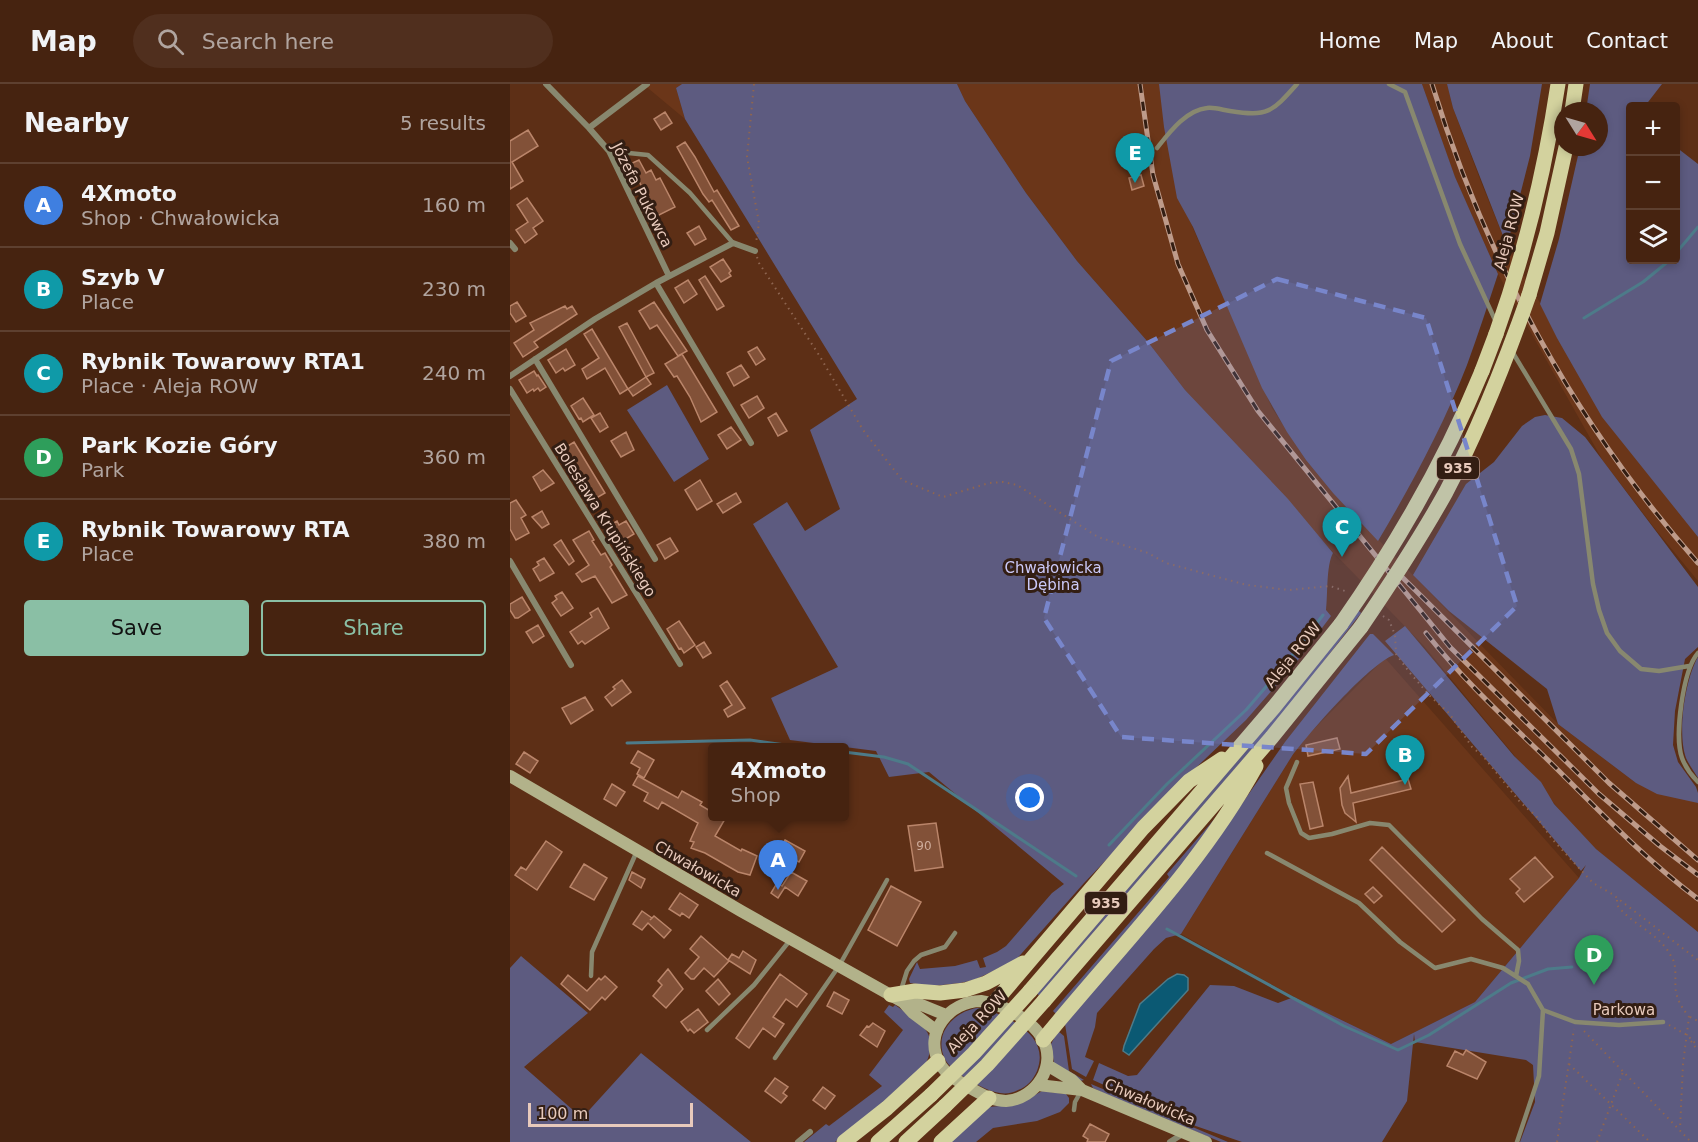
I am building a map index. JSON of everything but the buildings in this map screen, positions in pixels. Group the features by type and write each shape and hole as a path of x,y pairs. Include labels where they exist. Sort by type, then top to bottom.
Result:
{"main road":[{"name":"Aleja ROW","path":"878,1142 974,1053 1030,991 1240,747 1341,624 1386,558 1421,499 1452,439 1482,371 1515,283 1543,170 1558,84"},
{"path":"1573,102 1576,84"},
{"name":"935","path":"906,1142 993,1058 1044,1001 1272,737 1361,627 1427,526 1461,462 1488,403 1529,295 1547,233 1564,156"},
{"path":"1043,1040 1201,852 1234,805 1272,737"},
{"path":"993,1004 1124,849 1163,807 1190,781 1240,747"},
{"name":"Chwałowicka","path":"510,776 839,966 898,997 946,1015"},
{"path":"898,997 915,991 940,993 965,990 1000,976 1033,957"},
{"name":"Chwałowicka","path":"898,997 913,1013 936,1031"},
{"path":"981,1001 993,1004 1030,1024 1043,1040 1047,1050 1047,1065 1038,1085 1017,1099 999,1101 988,1098 953,1078 938,1061 935,1049 936,1031 946,1015 965,1003 981,1001"},
{"path":"844,1142 896,1100 938,1061"},
{"name":"Chwałowicka","path":"1047,1065 1072,1080 1082,1090"},
{"name":"Chwałowicka","path":"1038,1085 1082,1090 1206,1142"},
{"path":"941,1142 988,1098"}],"street":[{"name":"Józefa Pukowca","path":"546,84 609,151 669,276"},
{"path":"589,128 647,84"},
{"path":"510,243 514,249"},
{"path":"510,376 595,319 669,276 733,243 756,251"},
{"path":"657,283 751,443"},
{"name":"Bolesława Krupińskiego","path":"535,359 656,559"},
{"name":"Bolesława Krupińskiego","path":"510,389 680,664"},
{"path":"510,561 571,665"},
{"path":"798,1142 810,1132"},
{"path":"1170,1142 1184,1133"}],"lane":[{"path":"1157,148 1174,128 1195,112 1208,108 1251,114 1263,113 1278,104 1297,84"},
{"path":"1389,84 1405,92"},
{"path":"1402,84 1460,244 1501,332"},
{"path":"609,151 648,155 690,193 733,243"},
{"path":"1507,342 1571,450 1579,474 1593,584 1607,633 1620,651 1641,669 1659,671 1689,666"},
{"path":"1698,653 1689,666 1678,728 1682,758 1698,782"},
{"path":"1297,762 1286,788 1289,803 1301,832 1309,838 1370,823 1389,825 1482,919 1518,950 1519,961 1516,976"},
{"path":"591,976 592,952 637,851"},
{"path":"1267,853 1359,903 1401,942 1435,968 1471,959 1503,968 1528,984 1543,1010 1539,1076 1517,1142"},
{"path":"775,1058 839,966 887,880"},
{"path":"898,997 907,971 914,961 921,955 945,947 955,933"},
{"path":"707,1030 754,985 790,939"},
{"name":"Parkowa","path":"1543,1010 1575,1022 1619,1025 1663,1022"},
{"path":"1074,1110 1075,1102 1082,1090"}],"path":[{"path":"754,84 747,157 759,223 756,251 759,263 819,355 863,430 902,480 944,497 989,483 1017,484 1098,537 1148,553 1166,563 1247,585 1289,590 1330,586 1345,590 1354,596"},
{"path":"1381,614 1389,620 1395,635 1396,654 1431,697 1449,713 1472,747 1483,756 1520,802 1536,816 1552,839 1593,883 1612,894 1698,960"},
{"path":"1617,900 1617,905 1623,912 1659,940 1671,955 1676,993 1682,1008 1689,1017 1698,1021"},
{"path":"1680,1130 1683,1064 1689,1017"},
{"path":"1557,1142 1575,1022"},
{"path":"1575,1022 1691,1142"},
{"name":"Parkowa","path":"1663,1022 1687,1035 1698,1046"},
{"path":"1687,1035 1698,1051"},
{"path":"1569,1064 1650,1142"},
{"path":"1598,1142 1623,1071"}],"highlighted area":[{"path":"1277,279 1426,318 1517,606 1366,754 1121,737 1044,618 1111,361"}],"shaded area":[{"path":"643,84 682,84 676,88 685,119"},
{"path":"957,84 1329,84 1187,214 1199,242 1272,408 1306,460 1333,493 1558,724 1636,783 1698,803 1698,932 1599,852 1572,825 1423,645 1329,548 1185,390 1148,342 1077,261 1026,193 965,101"},
{"path":"1422,84 1447,84 1453,108 1507,246 1609,422 1698,532 1698,581 1603,461 1498,274 1455,178"},
{"path":"1385,658 1579,878 1475,1002 1391,1044 1294,997 1181,934 1306,737"}],"green space":[{"name":"Chwałowicka Dębina","path":"682,84 957,84 965,101 1026,193 1077,261 1148,342 1185,390 1288,499 1333,553 1328,573 1326,610 1331,616 1295,664 1246,720 1182,781 1084,883 1015,961 974,980 933,986 910,983 909,979 917,962 920,969 955,966 977,960 980,968 986,967 983,958 1006,946 1052,893 1064,884 929,772 889,777 876,751 849,748 849,743 813,743 790,740 771,698 838,667 753,524 787,502 805,531 840,509 810,430 857,399 685,119 676,88"},
{"path":"1159,84 1422,84 1455,177 1498,274 1467,365 1448,410 1415,476 1378,541 1306,460 1262,388 1193,227 1177,198"},
{"path":"1447,84 1542,84 1530,156 1507,246 1453,108"},
{"path":"1590,84 1662,84 1648,102 1626,102 1626,264 1680,264 1680,150 1698,164 1698,537 1602,417 1540,304 1559,239 1578,156 1608,156 1608,102 1587,102"},
{"path":"667,385 709,459 674,482 627,410"},
{"path":"1545,415 1562,418 1585,437 1698,587 1698,647 1685,659 1675,711 1673,745 1678,762 1696,787 1698,803 1657,794 1636,783 1558,724 1547,689 1449,611 1413,575 1466,484 1494,462 1522,426 1535,417"},
{"path":"1358,610 1361,613 1291,704 1040,996 1036,993"},
{"path":"1405,626 1514,756 1541,782 1554,804 1596,849 1698,932 1698,1142 1520,1142 1535,1102 1533,1065 1526,1060 1415,1042 1414,1034 1407,1101 1382,1142 1242,1142 1190,1124 1093,1080 1099,1063 1128,1076 1137,1075 1210,985 1234,986 1278,1003 1294,997 1391,1044 1475,1002 1579,878 1586,865 1581,871 1385,641"},
{"path":"1370,634 1373,634 1394,655 1370,671 1355,685 1325,716 1292,756 1181,934 1166,938 1154,949 1097,1013 1085,1057 1094,1061 1086,1077 1072,1069 1065,1024 1211,848 1285,742"},
{"path":"1698,657 1698,778 1686,758 1683,747 1682,721 1689,679"},
{"path":"1230,801 1204,840 1057,1015 1053,1011 1169,877 1167,874"},
{"path":"521,956 588,1013 524,1067 582,1118 641,1053 751,1142 510,1142 510,968"},
{"path":"889,1005 893,1007 895,1005 918,1022 929,1035 931,1043 926,1063 865,1119 835,1142 804,1142 882,1086 869,1075 903,1030 884,1012"},
{"path":"977,1008 989,1010 1007,1018 1022,1027 1034,1039 1039,1053 1039,1062 1034,1077 1024,1087 1009,1093 994,1092 963,1076 946,1061 941,1043 947,1027 960,1014"},
{"path":"1058,1031 1064,1036 1069,1071 1084,1080 1080,1081 1054,1063 1051,1044"},
{"path":"1091,1084 1228,1142 1221,1142 1103,1093 1093,1088"},
{"path":"1042,1091 1066,1094 1069,1103 1060,1112 1037,1121 993,1128 976,1142 949,1142 989,1107 1010,1105 1026,1100"}],"water":[{"path":"1177,974 1188,978 1188,990 1129,1055 1123,1051 1124,1046 1140,1004"}],"waterway":[{"path":"1680,248 1698,227"},
{"path":"1584,318 1643,282 1665,264"},
{"path":"1109,845 1167,784 1246,710 1284,666 1323,615"},
{"path":"627,743 750,740 771,743"},
{"path":"849,753 884,757 908,764 1076,876"},
{"path":"1167,929 1344,1026 1398,1050 1429,1035 1511,983 1548,969 1572,967"}],"railway":[{"path":"1140,84 1153,175 1178,264 1207,330 1258,411 1450,647 1599,794 1698,875"},
{"path":"1432,84 1479,214 1540,338 1574,397 1613,455 1698,563"},
{"path":"1395,570 1609,783 1698,860"},
{"path":"1426,633 1471,685 1606,818 1660,868 1698,899"}],"place":[{"name":"Rybnik Towarowy RTA","path":"1135,183"},
{"name":"Rybnik Towarowy RTA1","path":"1342,557"},
{"name":"Szyb V","path":"1405,785"},
{"name":"4Xmoto","path":"778,890"},
{"name":"Park Kozie Góry","path":"1594,985"}]}
